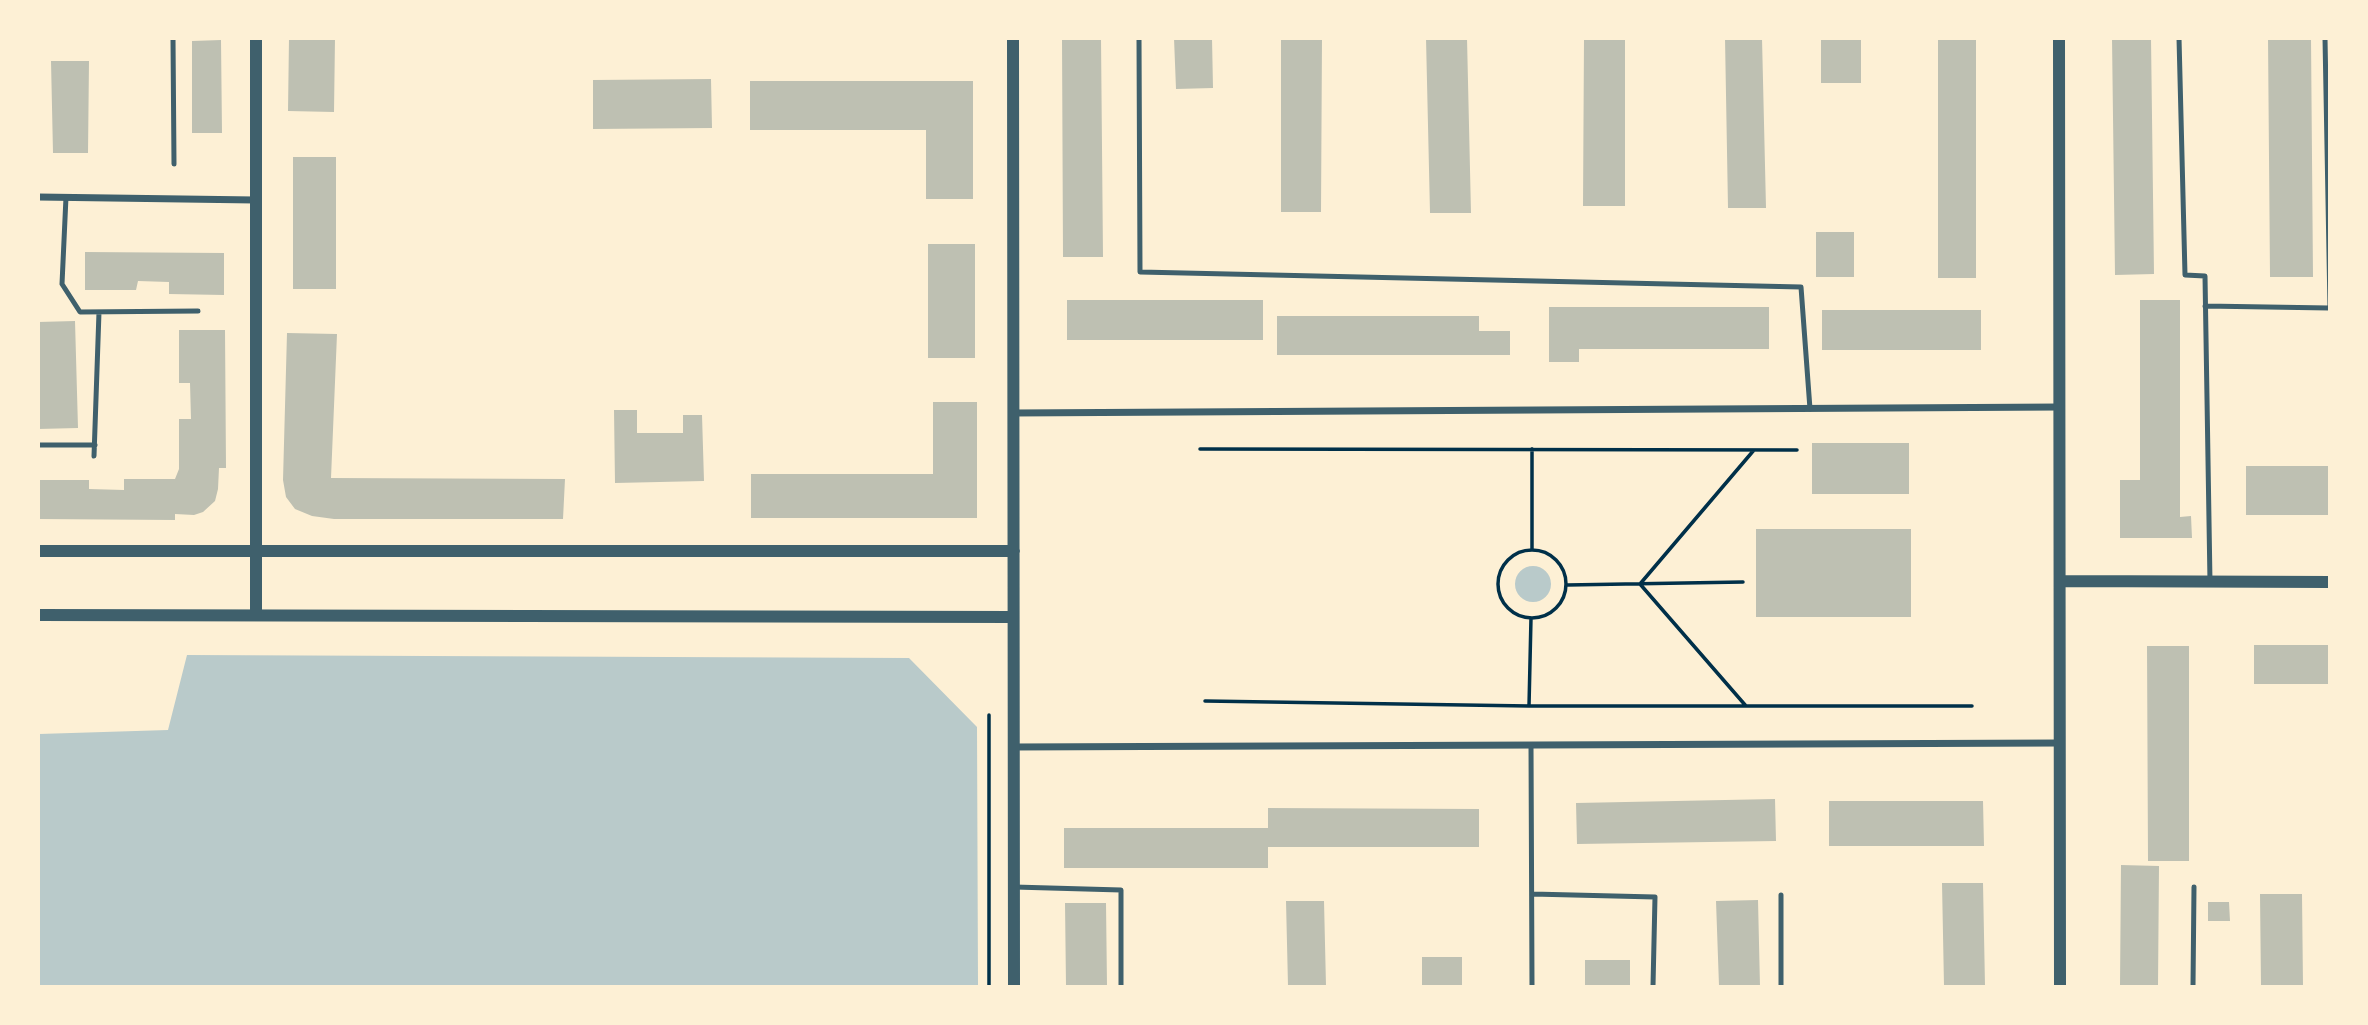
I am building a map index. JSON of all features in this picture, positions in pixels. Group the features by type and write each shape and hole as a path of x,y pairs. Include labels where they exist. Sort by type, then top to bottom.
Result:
{"street":[{"path":"256,38 256,614"},
{"path":"1013,38 1014,986"},
{"path":"2059,38 2060,986"},
{"path":"38,197 255,200"},
{"path":"1014,413 2061,407"},
{"path":"38,551 1014,551"},
{"path":"2060,580 2329,582"},
{"path":"38,615 1012,617"},
{"path":"1014,747 2060,743"}],"lane":[{"path":"173,38 174,164"},
{"path":"1139,38 1140,272 1801,287 1810,409"},
{"path":"2179,38 2185,275 2205,276 2210,582"},
{"path":"2206,306 2329,308 2325,38"},
{"path":"66,198 62,284 80,312 198,311"},
{"path":"94,456 99,312"},
{"path":"38,445 94,444"},
{"path":"1531,745 1532,986"},
{"path":"1014,887 1121,890 1121,986"},
{"path":"2193,986 2194,887"},
{"path":"1532,894 1655,897 1653,986"},
{"path":"1781,895 1781,986"}],"path":[{"path":"1200,449 1797,450"},
{"path":"1532,449 1532,550"},
{"path":"1640,584 1754,450"},
{"path":"1532,550 1553,557 1560,564 1567,585 1559,606 1550,614 1539,618 1516,615 1500,597 1498,586 1499,574 1504,564 1512,556 1532,550"},
{"path":"1567,585 1743,582"},
{"path":"1640,584 1746,706"},
{"path":"1529,706 1531,618"},
{"path":"1205,701 1529,706 1972,706"},
{"path":"989,715 989,986"}],"shaded area":[{"path":"1533,566 1546,571 1551,584 1546,597 1533,602 1520,597 1515,584 1520,571"},
{"path":"187,655 909,658 977,727 978,986 39,986 39,734 168,730"}],"building":[{"path":"289,38 335,38 334,112 288,111"},
{"path":"1062,38 1101,38 1103,257 1063,257"},
{"path":"1174,38 1212,38 1213,88 1176,89"},
{"path":"1281,38 1322,38 1321,212 1281,212"},
{"path":"1426,38 1467,38 1471,213 1430,213"},
{"path":"1584,38 1625,38 1625,206 1583,206"},
{"path":"1725,38 1762,38 1766,208 1728,208"},
{"path":"1821,38 1861,38 1861,83 1821,83"},
{"path":"1938,38 1976,38 1976,278 1938,278"},
{"path":"2112,38 2151,38 2154,274 2115,275"},
{"path":"2268,38 2311,38 2313,277 2270,277"},
{"path":"221,40 222,133 192,133 192,41"},
{"path":"51,61 89,61 88,153 53,153"},
{"path":"711,79 712,128 593,129 593,80"},
{"path":"750,81 973,81 973,199 926,199 926,130 750,130"},
{"path":"293,157 336,157 336,289 293,289"},
{"path":"1816,232 1854,232 1854,277 1816,277"},
{"path":"928,244 975,244 975,358 928,358"},
{"path":"85,252 224,253 224,295 169,294 169,282 138,281 136,290 85,290"},
{"path":"1067,300 1263,300 1263,340 1067,340"},
{"path":"2140,300 2180,300 2180,517 2191,516 2192,538 2120,538 2120,480 2140,480"},
{"path":"1549,307 1769,307 1769,349 1579,349 1579,362 1549,362"},
{"path":"1822,310 1981,310 1981,350 1822,350"},
{"path":"1277,316 1479,316 1479,331 1510,331 1510,355 1277,355"},
{"path":"75,321 78,428 38,429 38,322"},
{"path":"179,330 225,330 226,468 219,468 215,501 203,512 194,515 175,514 175,520 38,519 38,480 89,480 89,489 124,490 124,479 175,479 179,469 179,419 191,419 190,383 179,383"},
{"path":"287,333 337,334 331,478 565,479 563,519 334,519 312,516 295,509 286,497 283,480"},
{"path":"933,402 977,402 977,518 751,518 751,474 933,474"},
{"path":"614,410 637,410 637,433 683,433 683,415 702,415 704,481 615,483"},
{"path":"1812,443 1909,443 1909,494 1812,494"},
{"path":"2246,466 2329,466 2329,515 2246,515"},
{"path":"1756,529 1911,529 1911,617 1756,617"},
{"path":"2254,645 2329,645 2329,684 2254,684"},
{"path":"2147,646 2189,646 2189,861 2148,861"},
{"path":"1775,799 1776,841 1577,844 1576,803"},
{"path":"1829,801 1983,801 1984,846 1829,846"},
{"path":"1268,808 1479,809 1479,847 1268,847 1268,868 1064,868 1064,828 1268,828"},
{"path":"2121,865 2159,866 2158,986 2120,986"},
{"path":"1942,883 1983,883 1985,986 1944,986"},
{"path":"2260,894 2302,894 2303,986 2261,986"},
{"path":"1758,900 1760,986 1719,986 1716,901"},
{"path":"1286,901 1324,901 1326,986 1288,986"},
{"path":"2208,902 2229,902 2230,921 2208,921"},
{"path":"1065,903 1106,903 1107,986 1066,986"},
{"path":"1422,957 1462,957 1462,986 1422,986"},
{"path":"1585,960 1630,960 1630,986 1585,986"}]}
